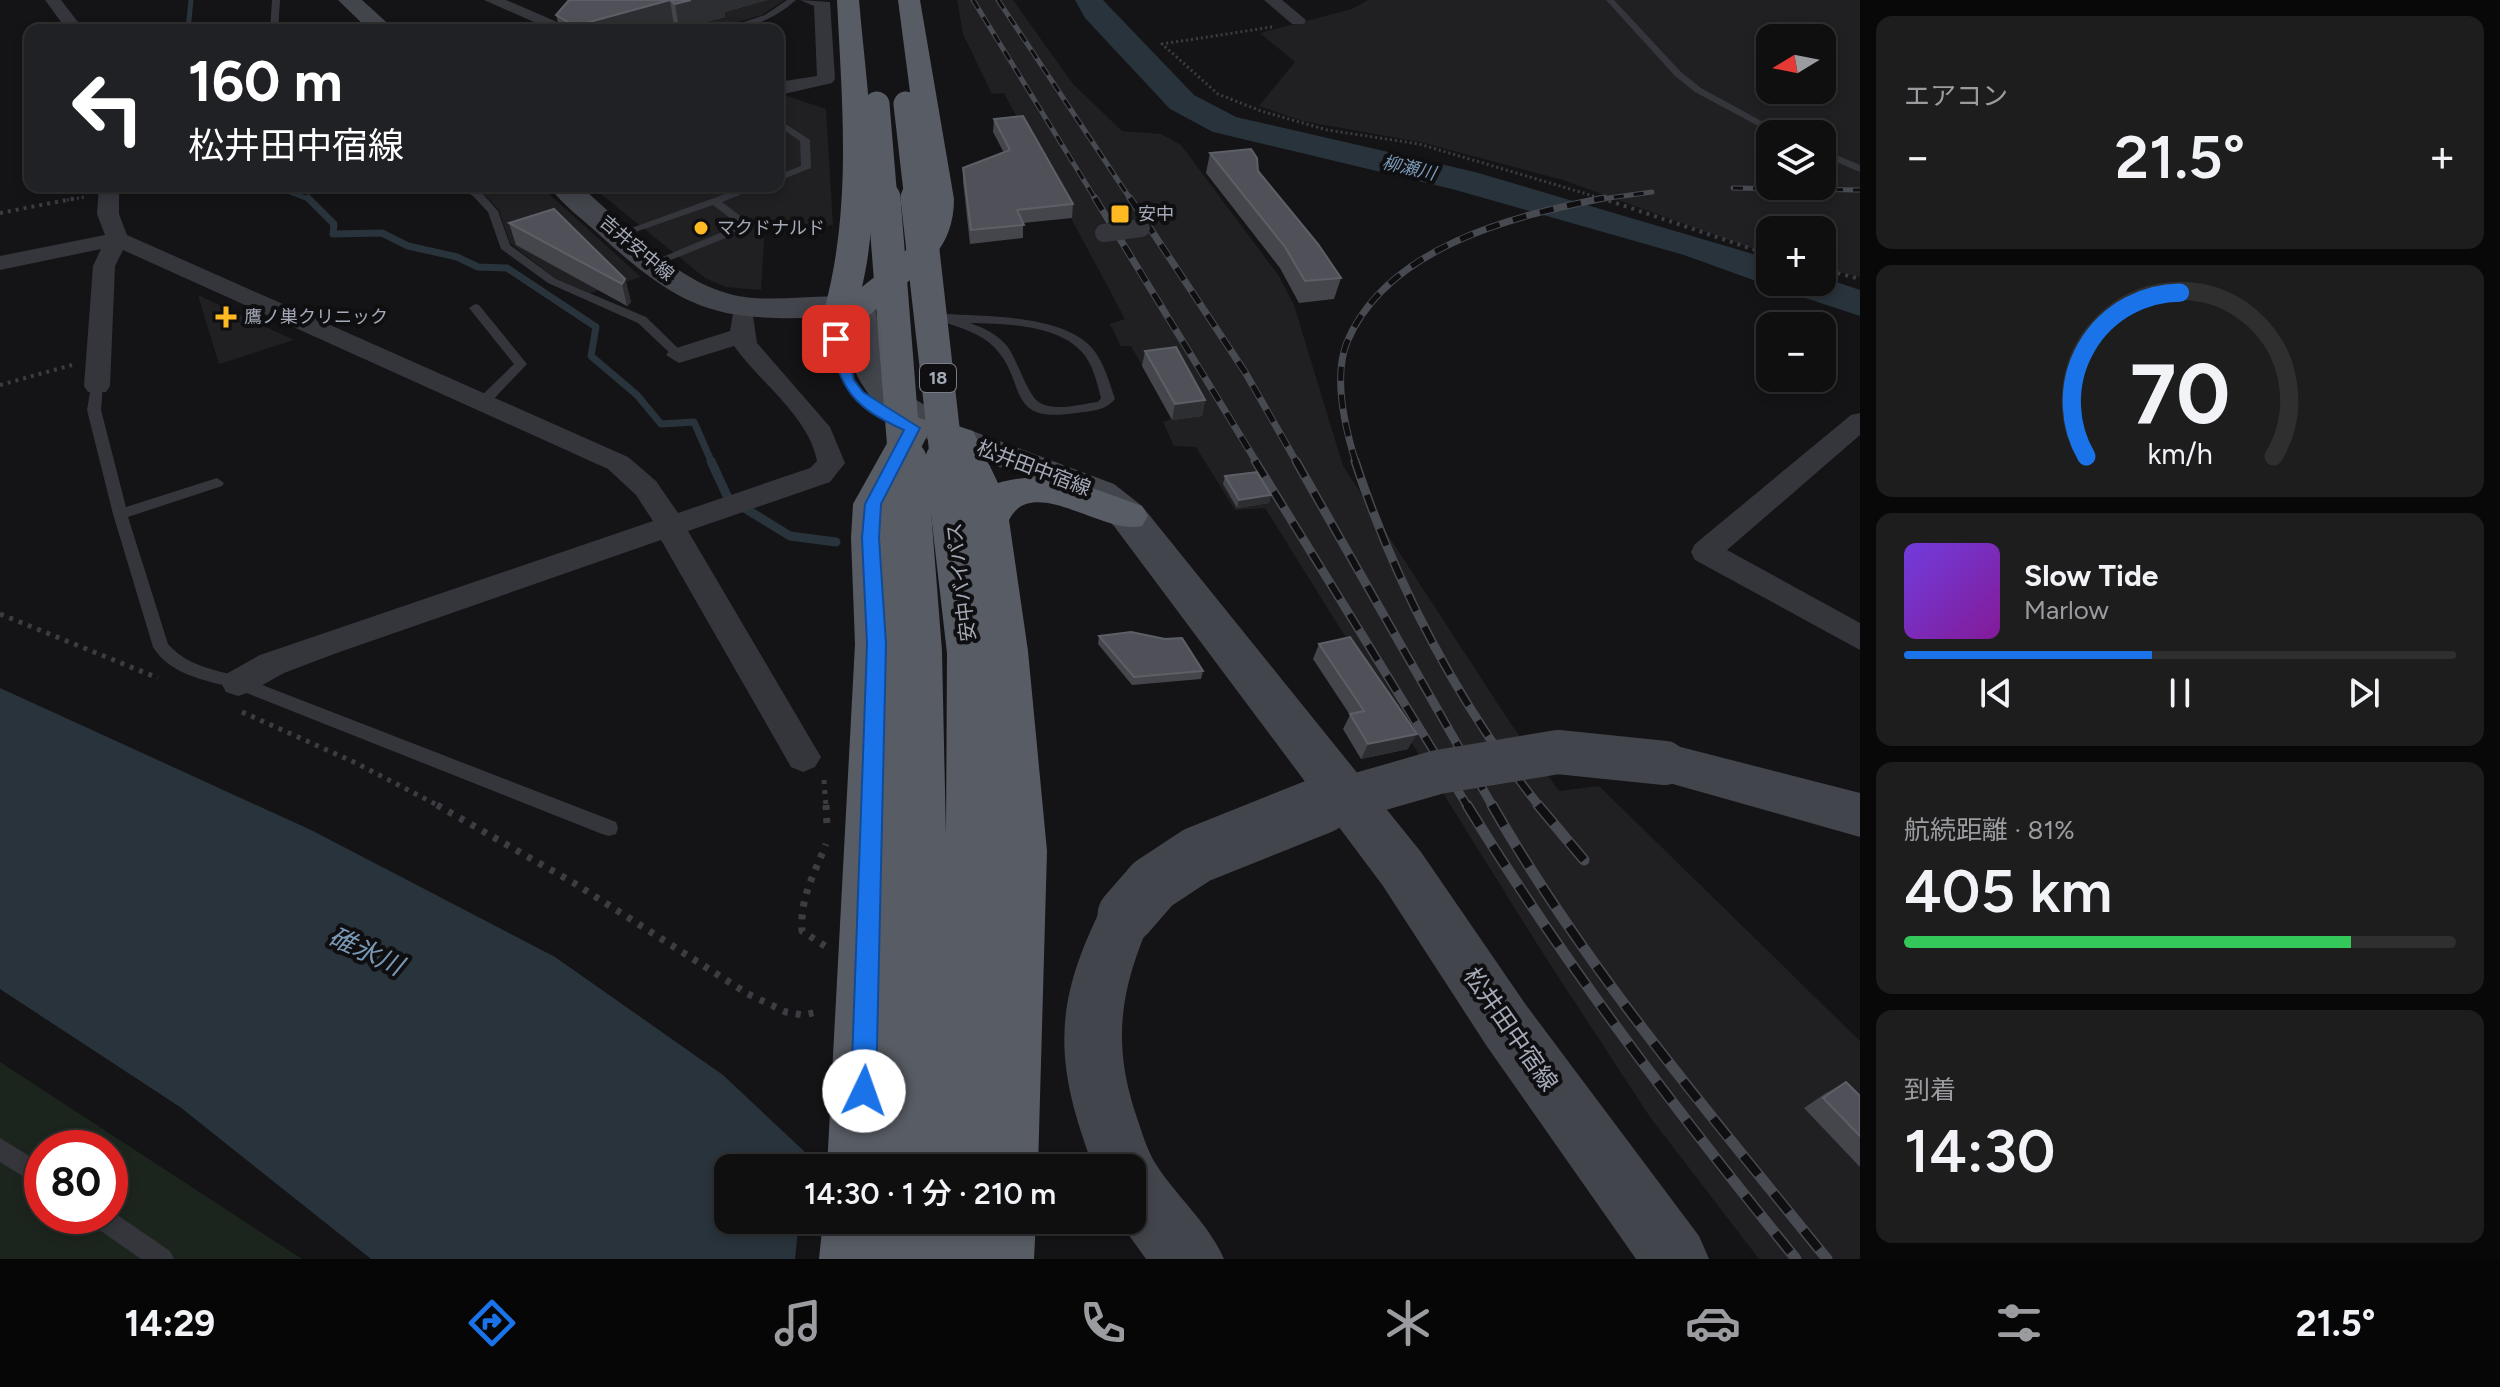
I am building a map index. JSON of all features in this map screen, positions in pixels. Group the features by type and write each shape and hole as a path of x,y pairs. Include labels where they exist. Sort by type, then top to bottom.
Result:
{"highway":[{"path":"848,0 857,177 856,248 850,307"},
{"name":"安中バイパス","path":"867,0 892,104 945,652 890,1082 905,1154"},
{"name":"安中バイパス","path":"892,0 892,104 945,652 972,849 985,1154"},
{"path":"850,307 933,237 939,199 909,0"},
{"path":"857,177 935,172"},
{"path":"890,1082 871,538 873,504 936,433 978,481 989,520 1006,651 1021,851 985,1154"},
{"path":"989,520 993,505 1007,495 1030,487 1128,516"},
{"name":"18","path":"863,1154 890,1082"},
{"path":"852,1259 854,1234"},
{"path":"900,1259 902,1234"},
{"path":"959,1259 960,1234"},
{"path":"1001,1259 1003,1234"}],"main road":[{"path":"349,0 376,24"},
{"name":"吉井安中線","path":"570,192 654,263 743,321 850,307"},
{"name":"松井田中宿線","path":"850,307 875,380 900,405 936,433"},
{"name":"松井田中宿線","path":"850,307 836,339 847,381 871,406 936,433 1067,478 1102,494 1128,516 1402,869 1506,1025 1676,1259"},
{"path":"1120,1154 1100,1102 1091,1050 1091,1011 1100,967 1126,915 1153,884 1197,855 1316,807 1438,772 1487,761 1558,752 1665,763 1860,815"},
{"path":"1146,1206 1158,1224 1191,1259"}],"street":[{"path":"53,0 71,24"},
{"path":"492,0 545,24"},
{"path":"784,89 826,79 822,2 808,0"},
{"path":"1272,0 1298,20"},
{"path":"558,24 571,12"},
{"path":"109,192 109,225 117,239"},
{"path":"1104,233 1141,228"},
{"path":"97,386 104,266 117,239"},
{"path":"0,263 117,239 618,463 639,478 672,526 677,542 803,757"},
{"path":"233,695 272,664 813,479 831,463 820,436 744,341 743,321 679,355"},
{"path":"1860,421 1706,552 1860,638"}],"lane":[{"path":"274,24 276,0"},
{"path":"744,24 768,17 792,0"},
{"path":"1610,0 1678,74 1698,90 1756,121"},
{"path":"784,126 805,140 806,168 784,176"},
{"path":"1836,158 1860,169"},
{"path":"472,192 493,211 505,247 552,281 642,320 679,355"},
{"path":"620,234 740,192"},
{"path":"654,263 747,226 715,201"},
{"path":"475,308 521,364 482,403"},
{"path":"944,318 981,319 1066,334 1085,347 1096,364 1108,399 1102,405 1047,412 1034,407 1028,402 1001,343 972,326 944,318"},
{"path":"97,386 94,410 120,514 161,647 177,664 233,695 609,828"},
{"path":"120,514 217,483"},
{"path":"0,1149 24,1165"},
{"path":"125,1234 162,1259"}],"path":[{"path":"1298,20 1237,35 1162,44 1218,94 1261,111 1327,130 1419,144 1600,198 1756,250"},
{"path":"0,213 95,192"},
{"path":"1836,273 1860,279"},
{"path":"0,385 101,358"},
{"path":"0,614 171,683"},
{"path":"233,695 442,806 563,875 774,1011 818,1014 819,1005"},
{"path":"803,757 824,779 827,826 826,846 804,884 799,902 802,931 818,944 838,949"}],"shaded area":[{"path":"571,0 784,0 762,15 731,24 564,24"},
{"path":"957,0 1013,0 1073,84 1122,131 1161,134 1181,145 1279,276 1294,305 1343,466 1509,721 1559,791 1599,786 1860,1041 1860,1259 1759,1259 1650,1117 1544,955 1265,508 1235,510 1196,447 1174,446 1163,422 1172,419 1131,346 1121,346 1110,324 1125,319 1004,93 992,94 963,34"},
{"path":"1368,0 1860,0 1860,277 1836,271 1836,216 1756,216 1756,250 1563,180 1420,142 1302,121 1259,106 1295,62 1260,33 1352,9"},
{"path":"784,95 826,109 833,225 791,230 765,224 761,290 726,287 705,278 598,192 784,192"},
{"path":"482,192 547,192 641,277 590,293 556,279 510,243 499,210"},
{"name":"鷹ノ巣クリニック","path":"198,295 294,340 219,364"},
{"path":"0,1062 104,1130 24,1130 24,1234 128,1234 128,1145 302,1259 0,1259"}],"water":[{"name":"碓氷川","path":"0,688 311,830 555,957 723,1075 807,1154 714,1154 714,1234 893,1234 920,1259 371,1259 180,1107 0,989"}],"pier":[{"path":"798,1234 898,1234 924,1259 795,1259"}],"building":[{"path":"569,0 670,0 582,24 572,24 556,15"},
{"path":"670,0 691,0 675,4"},
{"path":"1023,116 1073,204 1017,210 1024,225 971,230 963,168 1010,150 994,119"},
{"path":"1251,149 1257,158 1258,171 1318,244 1341,278 1305,281 1285,247 1210,153"},
{"path":"554,209 625,279 622,284 509,223"},
{"path":"1176,347 1205,400 1175,404 1145,351"},
{"path":"1257,472 1271,495 1239,500 1225,476"},
{"path":"1131,632 1165,639 1182,638 1203,671 1134,677 1099,636"},
{"path":"1350,637 1417,734 1368,744 1350,714 1364,711 1319,644"},
{"path":"1846,1082 1860,1096 1860,1136 1823,1098"}],"waterway":[{"path":"189,24 191,0"},
{"name":"柳瀬川","path":"1089,0 1095,12 1182,102 1225,125 1462,180 1698,247 1756,267"},
{"path":"290,192 309,199"},
{"path":"309,199 334,224 333,234 382,233 408,246 457,257 478,267 507,268 596,327 591,356 637,395 661,424 694,422 712,463"},
{"name":"柳瀬川","path":"1836,295 1860,304"},
{"path":"711,461 728,498 790,536 836,542"}],"railway":[{"path":"973,0 1096,200"},
{"path":"998,0 1131,200"},
{"path":"1733,188 1860,190"},
{"path":"1594,200 1652,192"},
{"path":"1095,198 1257,463"},
{"path":"1130,198 1245,372 1297,463"},
{"path":"1356,463 1342,402 1343,356 1347,342 1366,309 1391,282 1422,259 1493,226 1604,198"},
{"path":"1255,461 1468,807"},
{"path":"1296,461 1493,807"},
{"path":"1355,461 1389,552 1432,642 1483,727 1540,807"},
{"path":"1467,805 1543,923 1624,1037 1796,1259"},
{"path":"1492,805 1528,865 1608,982 1827,1259"},
{"path":"1538,805 1584,860"}],"place":[{"name":"安中","path":"1120,214"},
{"name":"マクドナルド","path":"701,228"},
{"name":"鷹ノ巣クリニック","path":"226,317"}],"route":[{"path":"836,339 847,381 858,395 891,419 913,428 885,476 873,504 871,538 877,644 864,1091"}]}
